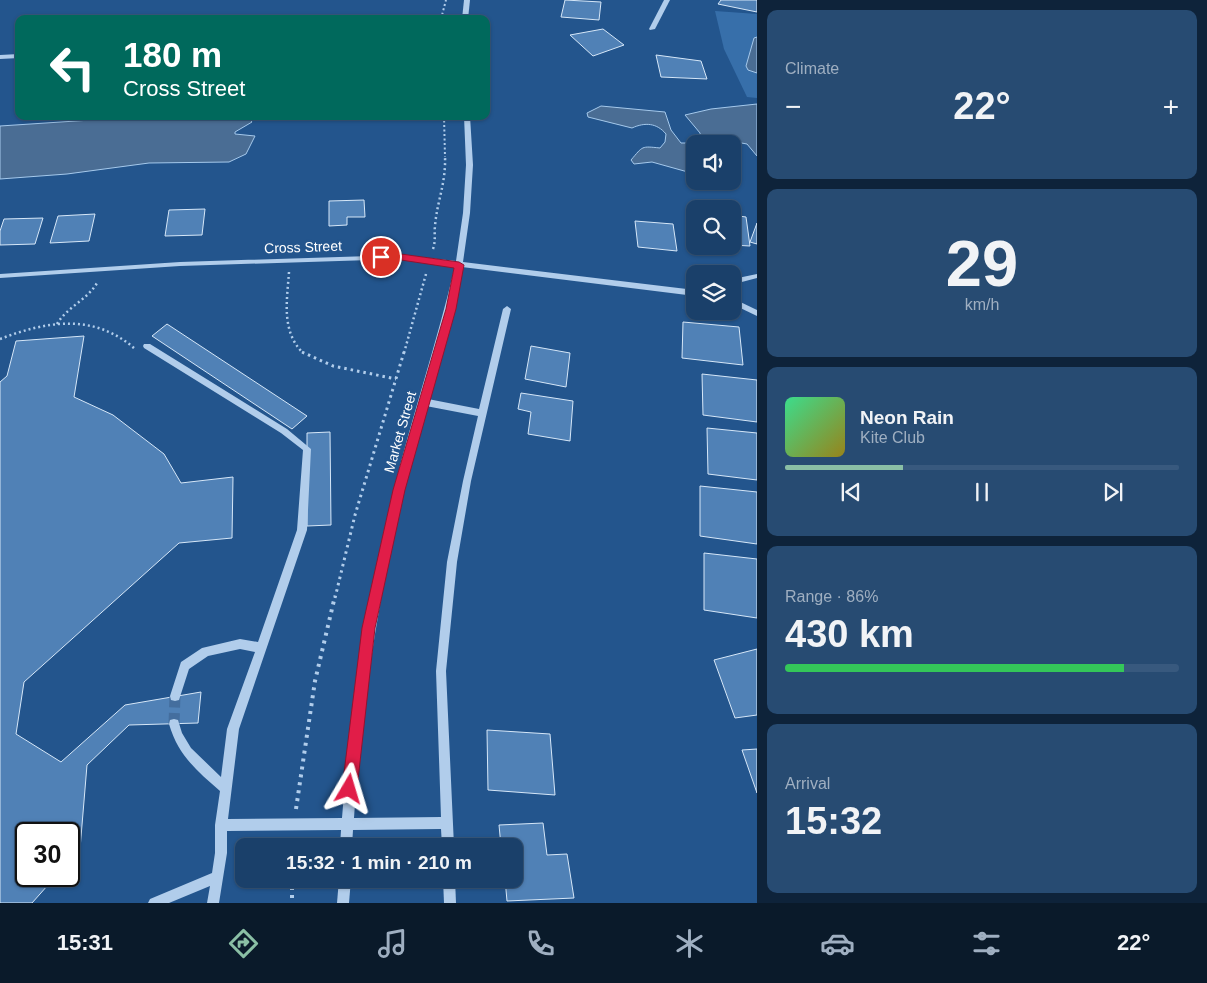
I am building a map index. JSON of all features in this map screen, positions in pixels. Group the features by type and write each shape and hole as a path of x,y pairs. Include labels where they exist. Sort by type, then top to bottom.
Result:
{"street":[{"path":"464,15 466,0"},
{"path":"652,29 667,0"},
{"path":"0,57 15,56"},
{"name":"Market Street","path":"347,838 349,789 369,628 399,490 451,309 459,265 469,191 467,120"},
{"name":"Cross Street","path":"0,276 291,260 401,257 686,291"},
{"path":"741,280 757,276"},
{"path":"741,305 757,313"},
{"path":"448,838 440,671 452,562 482,413 507,309"},
{"path":"147,346 284,431 307,449 302,530 233,729 221,825 221,853 213,903"},
{"path":"424,402 482,413"},
{"path":"175,696 185,666 206,652 240,644 262,648"},
{"path":"174,724 177,738 188,755 225,788"},
{"path":"221,825 447,822"},
{"path":"154,903 217,877"},
{"path":"344,903 345,888"},
{"path":"449,888 450,903"}],"path":[{"path":"442,15 446,0"},
{"path":"295,823 315,681 355,515 436,240 435,226 446,177 444,120"},
{"path":"291,260 288,332 295,347 308,358 328,365 396,379"},
{"path":"58,324 61,316 93,292 99,270"},
{"path":"0,339 31,328 58,324 95,326 119,335 134,348 147,346"},
{"path":"292,888 292,903"}],"shaded area":[{"path":"715,11 757,14 757,98 747,97 724,49"},
{"path":"757,37 757,73 748,70 746,66 754,38"},
{"path":"757,104 757,156 747,144 741,143 741,135 700,135 685,115 711,109"},
{"path":"601,106 665,112 671,130 681,143 686,143 686,171 652,162 634,164 631,160 643,148 660,148 665,142 666,134 655,126 646,124 632,128 588,117 587,113"},
{"path":"91,120 250,120 252,122 235,132 235,134 255,136 246,154 229,162 149,163 67,174 0,179 0,126"}],"building":[{"path":"565,0 601,2 599,20 561,17"},
{"path":"721,0 757,0 757,12 718,4"},
{"path":"603,29 624,45 593,56 570,35"},
{"path":"656,55 701,61 707,79 661,77"},
{"path":"364,200 365,217 347,217 347,225 329,226 329,201"},
{"path":"205,209 202,235 165,236 169,210"},
{"path":"95,214 89,241 50,243 58,216"},
{"path":"741,216 746,217 750,246 741,246"},
{"path":"43,218 35,244 0,245 0,231 4,219"},
{"path":"635,221 673,224 677,251 638,247"},
{"path":"757,223 757,244 750,242"},
{"path":"683,322 739,327 743,365 682,358"},
{"path":"167,324 307,416 292,429 152,336"},
{"path":"84,336 74,397 113,415 164,454 181,483 233,477 232,538 179,543 24,682 16,734 61,762 125,705 201,692 198,723 129,725 87,765 80,849 80,822 15,822 15,887 46,887 32,903 0,903 0,382 7,376 16,341"},
{"path":"531,346 570,353 566,387 525,379"},
{"path":"702,374 757,380 757,422 703,415"},
{"path":"521,393 573,401 570,441 528,434 531,412 518,409"},
{"path":"707,428 757,433 757,480 708,474"},
{"path":"330,432 331,525 307,526 307,433"},
{"path":"700,486 757,492 757,544 700,536"},
{"path":"704,553 757,559 757,618 704,610"},
{"path":"757,649 757,715 735,718 714,660"},
{"path":"487,730 550,734 555,795 488,790"},
{"path":"757,749 757,793 742,750"},
{"path":"543,823 547,855 567,854 574,898 507,901 506,888 523,888 523,838 500,838 499,825"}],"tunnel":[{"path":"174,724 175,696"}],"route":[{"path":"349,789 369,628 399,490 451,309 459,265 401,257 381,257"}]}
